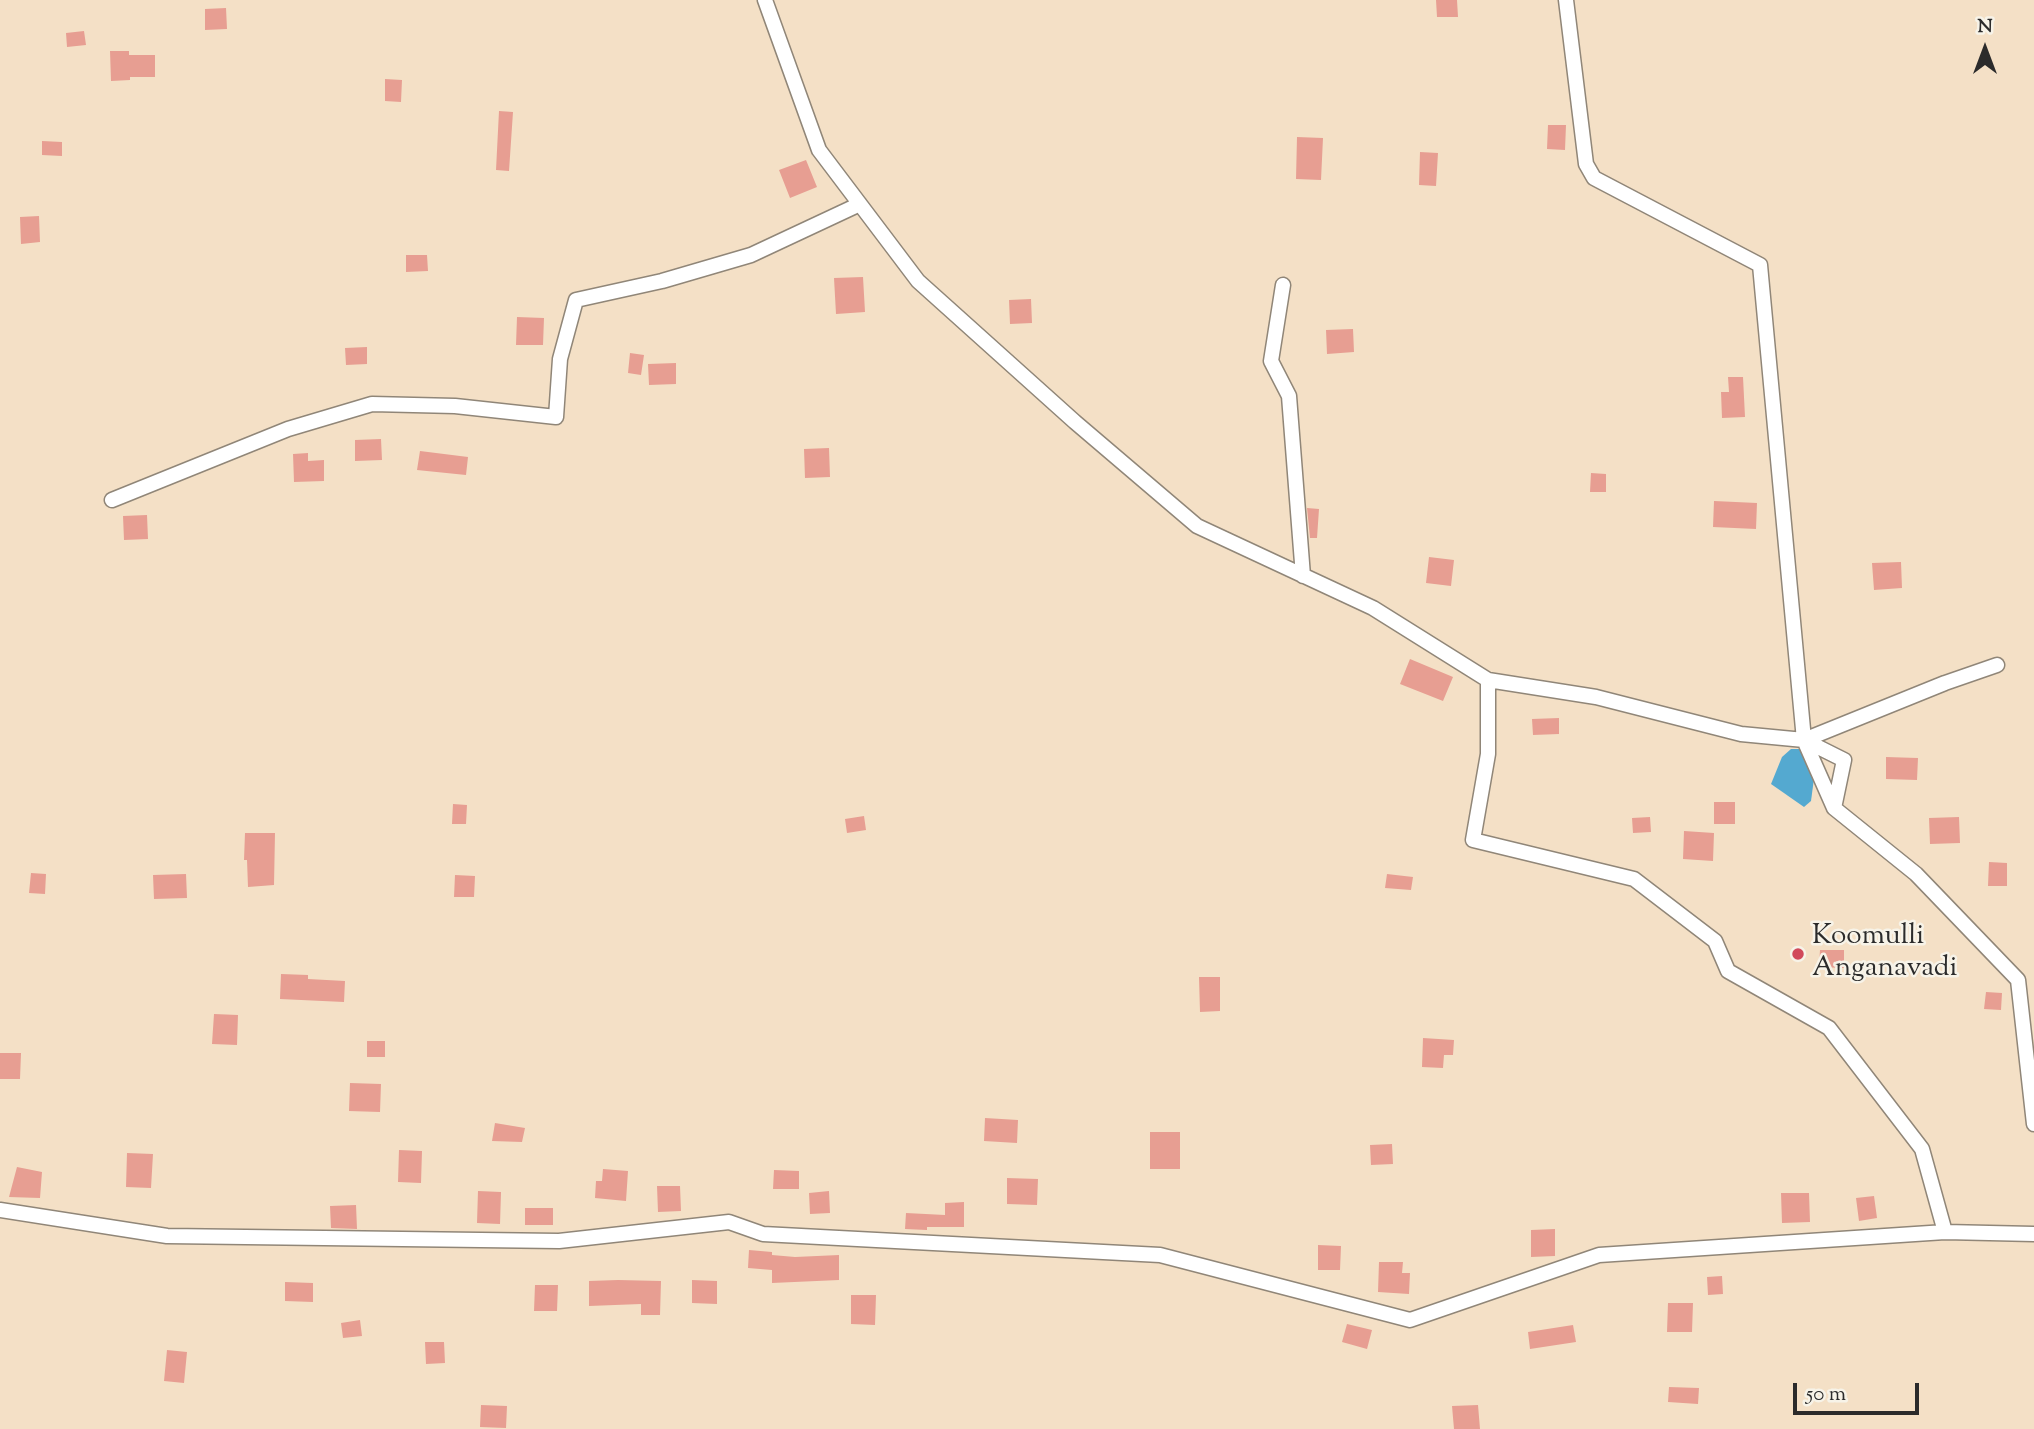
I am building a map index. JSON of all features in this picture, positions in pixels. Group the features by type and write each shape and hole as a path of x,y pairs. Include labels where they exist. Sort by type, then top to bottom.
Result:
{"street":[{"path":"765,0 819,150 918,281 1075,422 1197,526 1373,608 1488,680 1596,697 1741,734 1804,740 1844,760 1834,808"},
{"path":"1566,0 1586,164 1594,178 1760,265 1804,740 1834,808 1916,874 2018,980 2034,1125"},
{"path":"112,500 288,429 372,404 455,406 556,417 560,359 576,300 663,281 751,254 860,204"},
{"path":"1283,285 1271,361 1289,396 1303,576"},
{"path":"1804,740 1997,665"},
{"path":"1488,680 1488,754 1473,839 1634,879 1715,941 1728,971 1829,1028 1922,1149 1945,1232"},
{"path":"0,1210 167,1236 559,1241 729,1222 763,1234 1160,1255 1410,1320 1599,1255 1945,1232 2034,1234"}],"water":[{"path":"1791,749 1810,753 1815,771 1811,801 1804,807 1771,784 1782,757"}],"building":[{"path":"1436,0 1457,0 1458,17 1437,17"},
{"path":"226,8 227,29 205,30 205,9"},
{"path":"84,31 86,45 67,47 66,33"},
{"path":"110,51 129,51 129,55 155,55 155,77 130,77 130,80 111,81"},
{"path":"385,79 402,80 401,102 385,101"},
{"path":"499,111 513,112 509,171 496,170"},
{"path":"1548,125 1566,125 1565,150 1547,149"},
{"path":"1297,137 1323,138 1321,180 1296,179"},
{"path":"42,141 62,142 62,156 42,155"},
{"path":"1420,152 1438,153 1436,186 1419,185"},
{"path":"806,160 817,187 790,198 779,170"},
{"path":"39,216 40,242 21,244 20,217"},
{"path":"406,255 427,255 428,271 406,272"},
{"path":"863,277 865,312 836,314 834,278"},
{"path":"1031,299 1032,323 1010,324 1009,300"},
{"path":"517,317 544,318 543,345 516,345"},
{"path":"1353,329 1354,352 1327,354 1326,330"},
{"path":"367,347 367,364 346,365 345,348"},
{"path":"630,353 644,355 641,375 628,373"},
{"path":"676,363 676,384 649,385 648,364"},
{"path":"1728,377 1743,377 1745,417 1722,418 1721,392 1729,392"},
{"path":"381,439 382,460 355,461 355,440"},
{"path":"829,448 830,477 805,478 804,449"},
{"path":"420,451 468,457 466,475 417,470"},
{"path":"308,453 308,461 324,460 324,481 294,482 293,454"},
{"path":"1591,473 1606,474 1606,492 1590,492"},
{"path":"1714,501 1757,503 1756,529 1713,527"},
{"path":"1307,508 1319,509 1317,538 1310,538"},
{"path":"147,515 148,539 124,540 123,516"},
{"path":"1429,557 1454,560 1451,586 1426,583"},
{"path":"1901,562 1902,588 1874,590 1872,563"},
{"path":"1410,659 1453,677 1443,701 1400,684"},
{"path":"1559,718 1559,734 1533,735 1532,719"},
{"path":"1886,757 1918,758 1917,780 1886,779"},
{"path":"1714,802 1735,802 1735,824 1714,824"},
{"path":"453,804 467,805 466,824 452,824"},
{"path":"864,816 866,830 847,833 845,819"},
{"path":"1650,817 1651,832 1633,833 1632,818"},
{"path":"1959,817 1960,843 1930,844 1929,818"},
{"path":"1684,831 1714,833 1713,861 1683,859"},
{"path":"245,833 275,833 274,885 248,887 247,860 244,860"},
{"path":"1989,862 2007,863 2007,886 1988,886"},
{"path":"31,873 46,874 45,894 29,893"},
{"path":"186,874 187,898 154,899 153,875"},
{"path":"1387,874 1413,877 1411,890 1385,888"},
{"path":"455,875 475,876 474,897 454,897"},
{"path":"1820,950 1844,950 1844,968 1819,967"},
{"path":"281,974 345,981 344,1002 280,999"},
{"path":"1199,977 1220,977 1220,1011 1200,1012"},
{"path":"1986,992 2002,993 2001,1010 1984,1009"},
{"path":"214,1014 238,1015 237,1045 212,1044"},
{"path":"1423,1038 1454,1040 1453,1055 1444,1055 1443,1068 1422,1067"},
{"path":"367,1041 385,1041 385,1057 367,1057"},
{"path":"0,1053 21,1053 20,1079 0,1079"},
{"path":"350,1083 381,1084 380,1112 349,1111"},
{"path":"985,1118 1018,1120 1017,1143 984,1141"},
{"path":"495,1123 525,1128 522,1142 492,1141"},
{"path":"1150,1132 1180,1132 1180,1169 1150,1169"},
{"path":"1392,1144 1393,1164 1371,1165 1370,1145"},
{"path":"399,1150 422,1151 421,1183 398,1182"},
{"path":"127,1153 153,1154 151,1188 126,1187"},
{"path":"17,1167 42,1172 40,1198 9,1197"},
{"path":"603,1169 628,1171 626,1201 595,1198 596,1181 602,1181"},
{"path":"774,1170 799,1171 799,1189 773,1189"},
{"path":"1007,1178 1038,1179 1037,1205 1007,1204"},
{"path":"657,1186 680,1186 681,1211 658,1212"},
{"path":"478,1191 501,1192 500,1224 477,1223"},
{"path":"829,1191 830,1213 810,1214 809,1193"},
{"path":"1781,1193 1809,1193 1810,1222 1782,1223"},
{"path":"1874,1196 1877,1218 1859,1221 1856,1198"},
{"path":"964,1202 964,1227 905,1229 906,1213 945,1215 945,1203"},
{"path":"356,1205 357,1229 331,1228 330,1206"},
{"path":"525,1208 553,1208 553,1225 525,1225"},
{"path":"1555,1229 1555,1256 1531,1257 1531,1230"},
{"path":"1318,1245 1341,1246 1340,1270 1318,1270"},
{"path":"749,1250 795,1257 839,1255 839,1280 772,1283 772,1270 748,1268"},
{"path":"1379,1262 1403,1262 1402,1273 1410,1273 1409,1294 1378,1292"},
{"path":"1722,1276 1723,1294 1708,1295 1707,1277"},
{"path":"692,1280 717,1281 717,1304 692,1303"},
{"path":"589,1281 661,1281 660,1315 641,1315 641,1304 589,1306"},
{"path":"285,1282 313,1283 313,1302 285,1301"},
{"path":"535,1285 558,1285 557,1311 534,1311"},
{"path":"851,1295 876,1295 875,1325 851,1324"},
{"path":"1668,1303 1693,1303 1692,1332 1667,1332"},
{"path":"360,1320 362,1336 343,1338 341,1323"},
{"path":"1347,1324 1372,1330 1367,1349 1342,1342"},
{"path":"1573,1325 1576,1342 1530,1349 1528,1332"},
{"path":"425,1342 444,1342 445,1363 426,1364"},
{"path":"167,1350 187,1352 184,1383 164,1381"},
{"path":"1669,1387 1699,1388 1698,1404 1668,1402"},
{"path":"481,1405 507,1406 506,1428 480,1427"},
{"path":"1478,1405 1480,1429 1454,1429 1452,1406"}],"place":[{"name":"Koomulli Anganavadi","path":"1798,954"}]}
